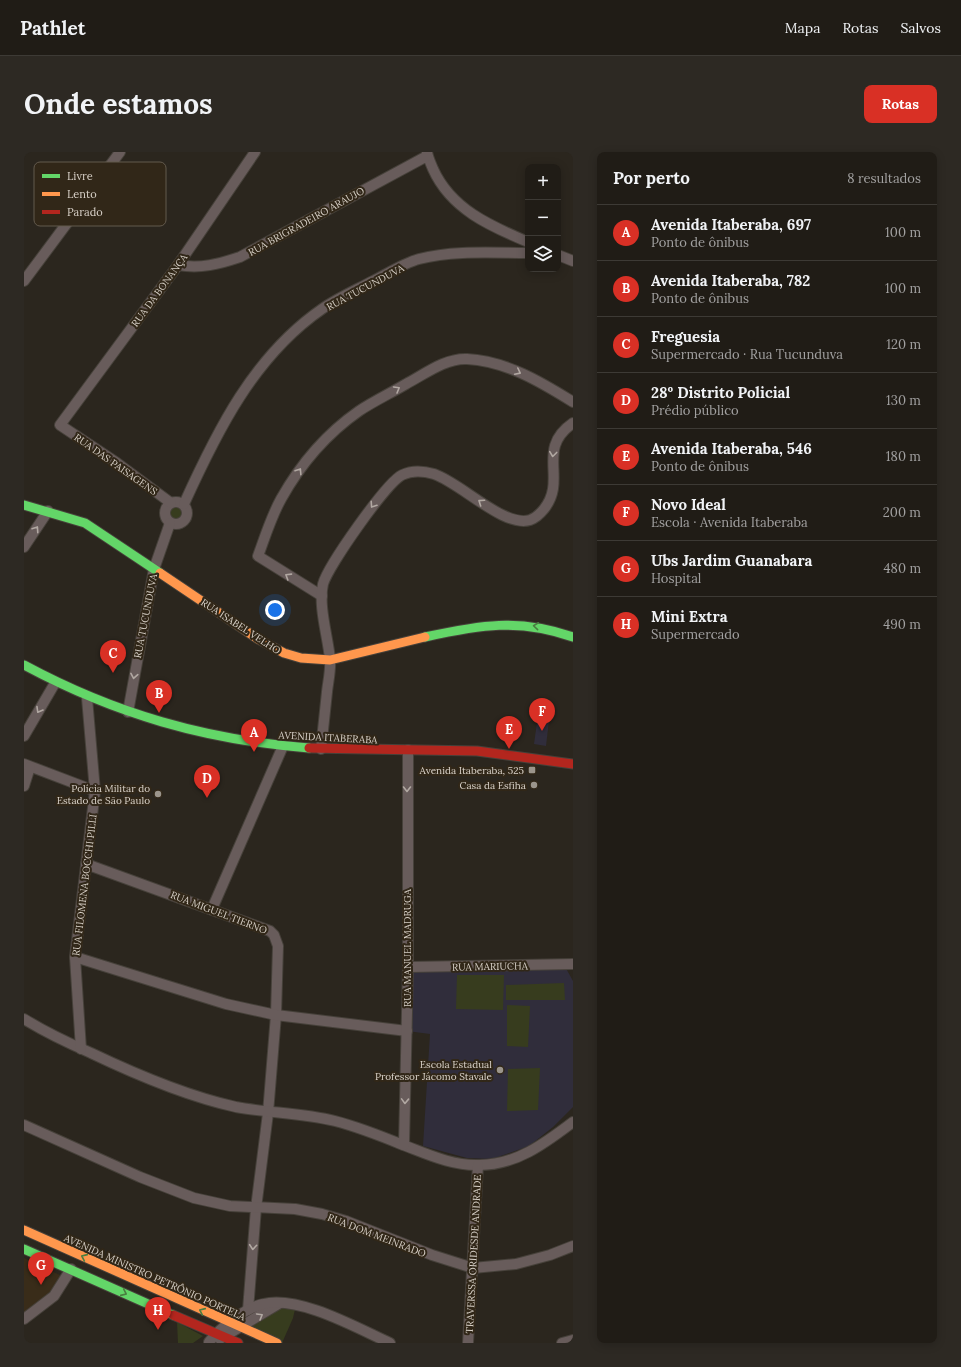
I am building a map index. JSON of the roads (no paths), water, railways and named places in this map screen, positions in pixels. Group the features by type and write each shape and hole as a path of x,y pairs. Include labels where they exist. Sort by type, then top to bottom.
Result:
{"main road":[{"name":"RUA ISABEL VELHO","path":"24,505 85,523 279,652 296,658 315,661 330,660 467,627 491,624 538,626 558,630 573,637"},
{"name":"AVENIDA ITABERABA","path":"24,665 55,683 87,698 128,712 208,735 239,742 321,749 478,751 573,764"},
{"name":"AVENIDA MINISTRO PETRÔNIO PORTELA","path":"24,1230 229,1323 277,1343"},
{"path":"24,1249 238,1343"}],"street":[{"path":"113,162 120,152"},
{"name":"RUA DA BONANÇA","path":"60,426 178,265 255,152"},
{"path":"427,154 436,177 446,192 463,208 480,220 525,241"},
{"name":"RUA BRIGRADEIRO ARAUJO","path":"178,265 202,267 220,264 240,257 427,154"},
{"path":"24,281 65,226"},
{"name":"RUA TUCUNDUVA","path":"184,504 222,425 243,392 269,356 305,322 322,309 342,296 418,259 456,253 525,253"},
{"path":"561,256 573,261"},
{"path":"322,596 258,556 281,499 302,466 336,429 360,411 438,366 454,360 488,362 513,369 573,402"},
{"path":"321,749 330,660 322,596 324,584 340,554 382,493 402,474 421,472 434,474 461,488 503,516 518,521 530,520 538,516 550,502 554,492 552,462 557,438 573,423"},
{"name":"RUA DAS PAISAGENS","path":"60,426 117,463 171,503"},
{"path":"177,502 184,504 188,514 184,521 178,524 170,523 165,513 167,506 171,503 177,502"},
{"path":"24,547 48,511"},
{"name":"RUA TUCUNDUVA","path":"128,712 154,569 170,523"},
{"path":"24,736 55,683"},
{"name":"RUA FILOMENA BOCCHI PILLI","path":"81,1049 75,957 95,791 87,698"},
{"path":"212,909 283,746"},
{"name":"RUA MANUEL MADRUGA","path":"404,1145 408,967 408,750"},
{"path":"24,786 27,766 95,791"},
{"name":"RUA MIGUEL TIERNO","path":"86,864 212,909 270,931 274,934 278,946 276,1015 268,1113 256,1208 248,1310"},
{"path":"75,957 226,1004 276,1015 407,1031"},
{"name":"RUA MARIUCHA","path":"408,967 572,967"},
{"path":"24,1019 38,1028 81,1049 127,1070 177,1089 234,1106 268,1113 334,1121 404,1145 432,1157 478,1165 494,1164 520,1157 538,1148 573,1122"},
{"name":"RUA DOM MEINRADO","path":"24,1125 140,1177 194,1198 223,1205 295,1209 322,1214 346,1221 432,1255 474,1268 516,1264 550,1255 573,1246"},
{"name":"TRAVERSSA ORIDESDE ANDRADE","path":"468,1343 474,1268 478,1165"},
{"path":"24,1319 54,1296 71,1269"},
{"path":"208,1343 280,1303"},
{"path":"220,1336 229,1323 248,1310 262,1304 280,1303 314,1309 390,1343"},
{"path":"562,1343 573,1340"}],"place":[{"name":"Freguesia","path":"113,673"},
{"name":"Avenida Itaberaba, 782","path":"159,713"},
{"name":"Novo Ideal","path":"542,731"},
{"name":"Avenida Itaberaba, 546","path":"509,749"},
{"name":"Avenida Itaberaba, 697","path":"254,752"},
{"name":"Avenida Itaberaba, 525","path":"532,770"},
{"name":"Casa da Esfiha","path":"534,785"},
{"name":"Polícia Militar do Estado de São Paulo","path":"158,794"},
{"name":"28º Distrito Policial","path":"207,798"},
{"name":"Escola Estadual Professor Jácomo Stavale","path":"500,1070"},
{"name":"Ubs Jardim Guanabara","path":"41,1285"},
{"name":"Mini Extra","path":"158,1330"}]}
